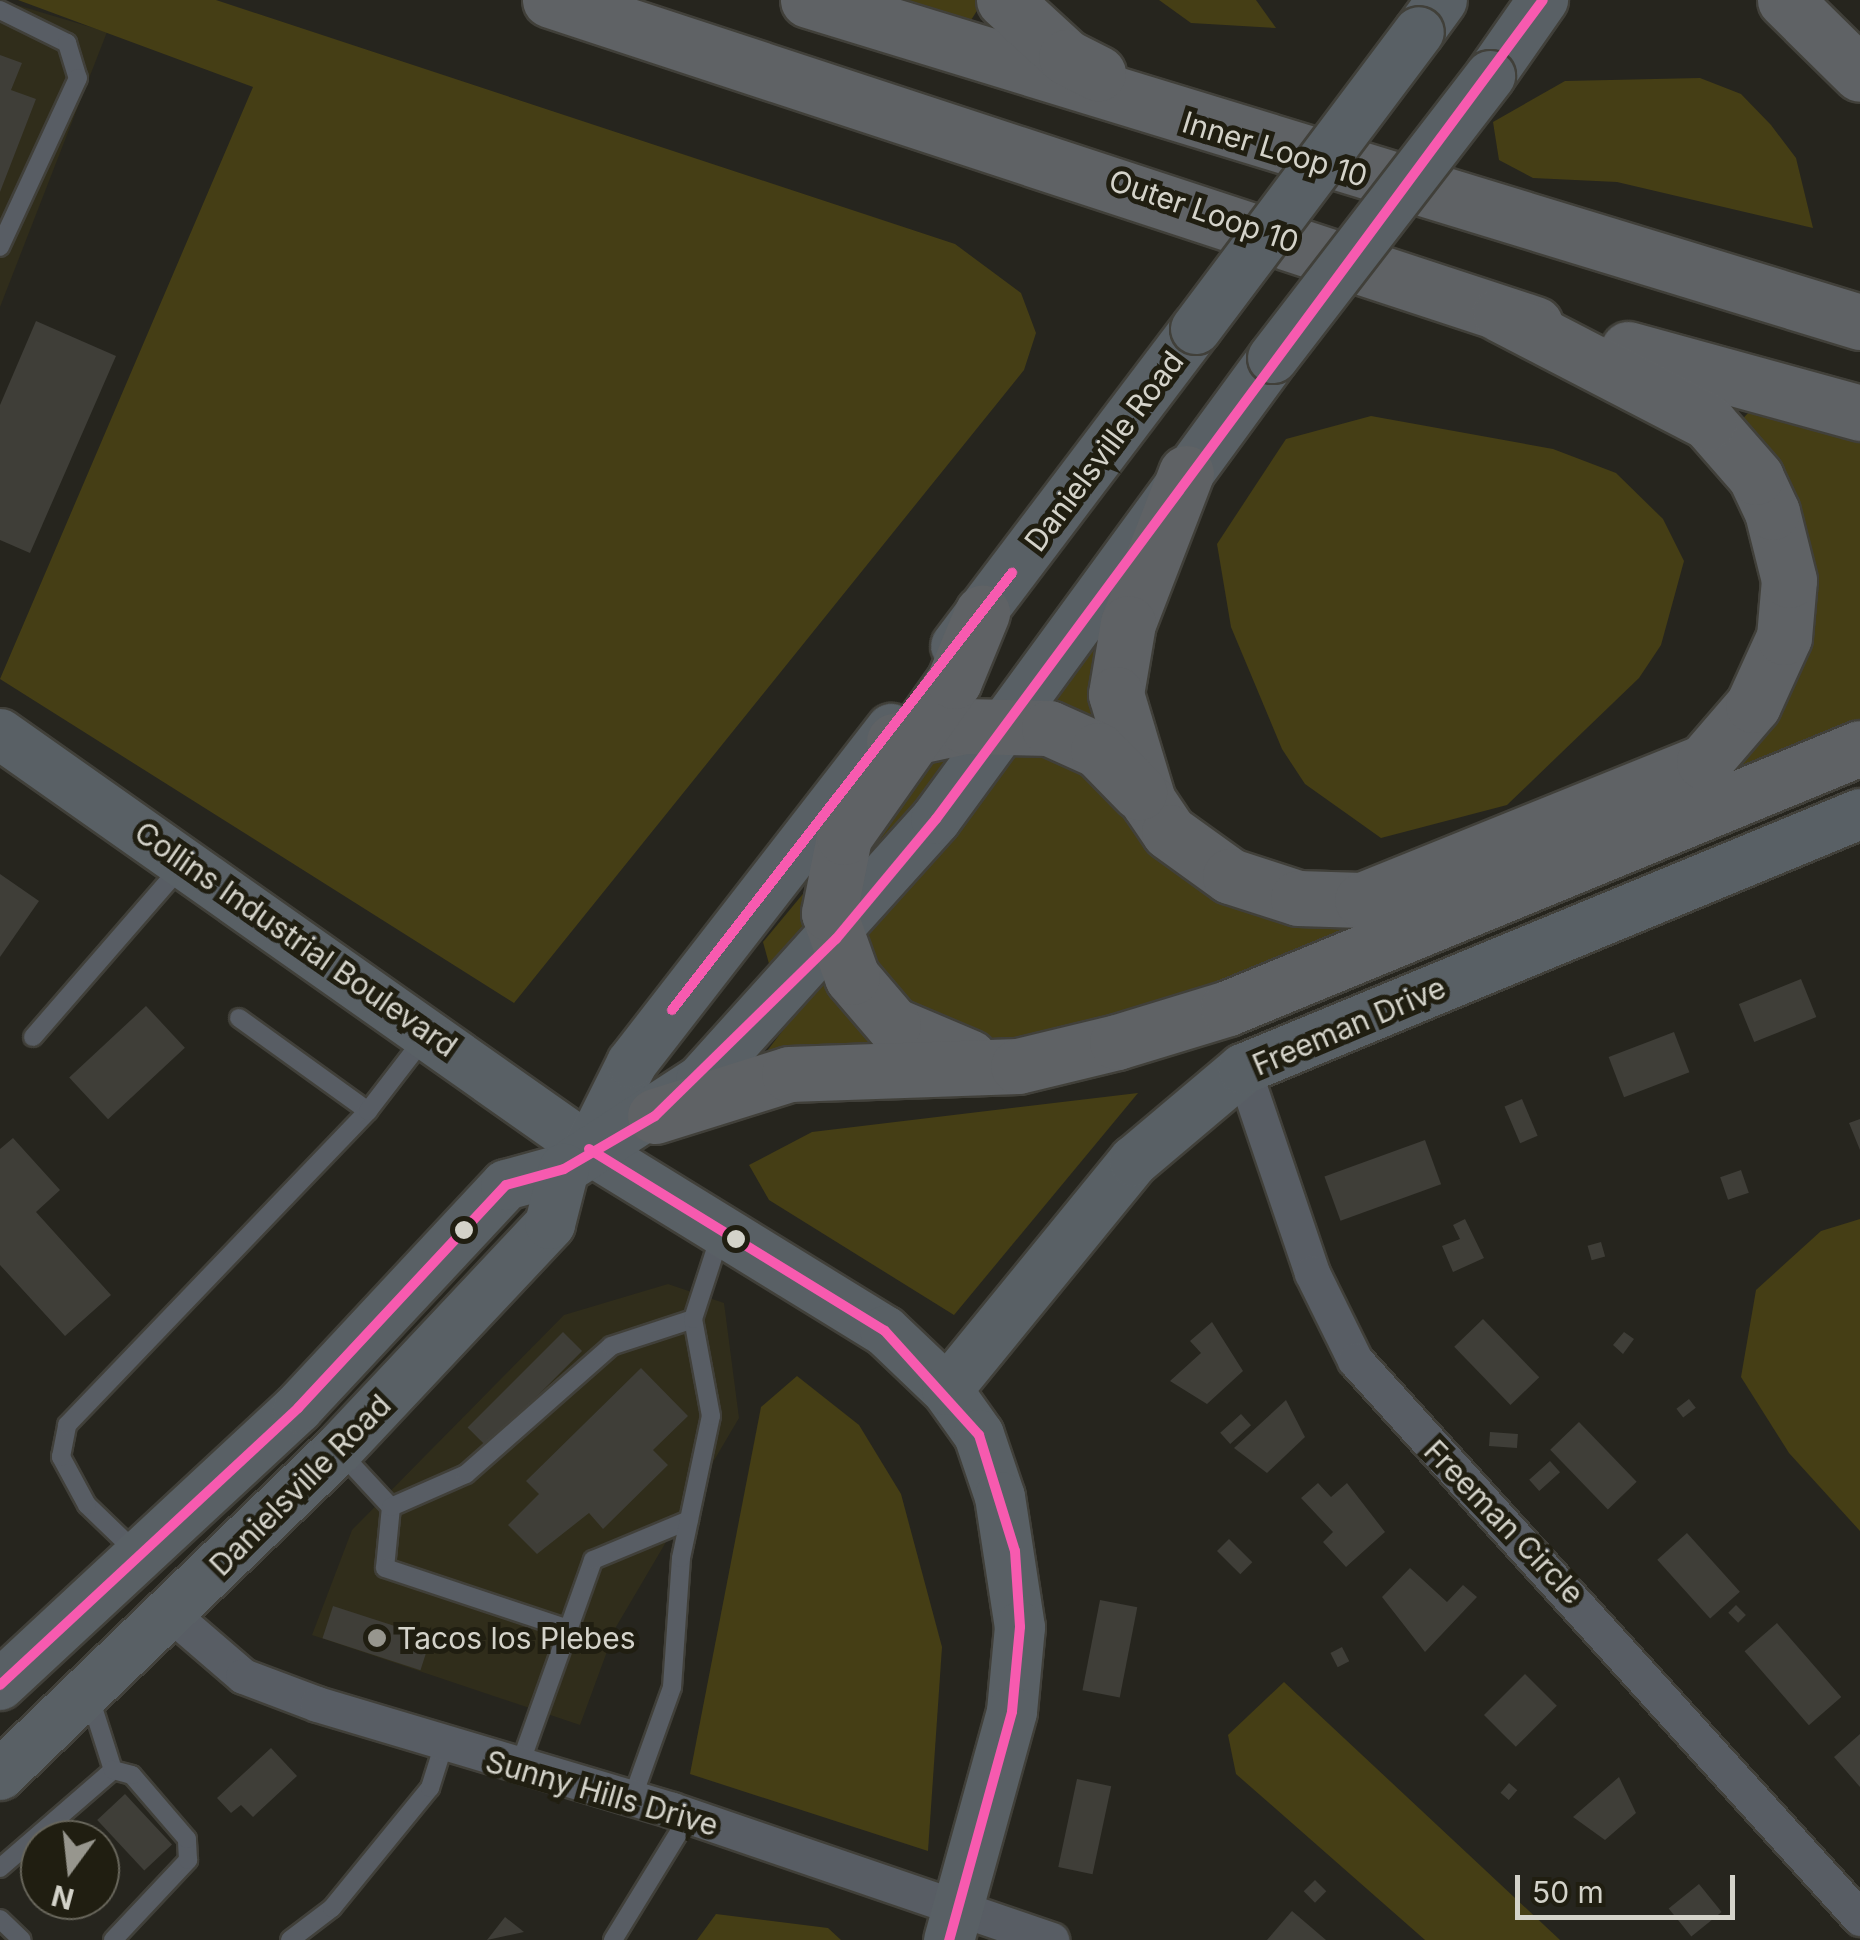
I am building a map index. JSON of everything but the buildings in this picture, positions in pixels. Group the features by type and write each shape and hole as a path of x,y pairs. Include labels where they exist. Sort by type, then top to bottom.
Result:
{"highway":[{"name":"Outer Loop 10","path":"550,0 1500,314 1860,413"},
{"name":"Inner Loop 10","path":"808,0 1222,132 1860,322"},
{"path":"1004,0 1066,57 1222,132"},
{"path":"1785,0 1860,74"},
{"path":"896,741 1006,722 1098,750 1148,801 1169,832 1230,876 1298,898 1362,900 1646,792 1704,762 1735,733 1772,671 1788,612 1784,546 1756,477 1732,445 1672,398 1500,314"},
{"path":"1148,801 1122,737 1118,660 1186,473"},
{"path":"982,613 954,681 896,741 844,837 830,886 836,938 852,977 892,1025 923,1046 1018,1066"},
{"path":"655,1116 789,1074 1018,1066 1228,1008 1860,748"}],"main road":[{"name":"Danielsville Road","path":"0,1685 143,1559 506,1184 576,1159 655,1116 836,938 1006,722 1186,473 1490,76 1543,0"},
{"name":"Danielsville Road","path":"982,613 1431,16"},
{"name":"Collins Industrial Boulevard","path":"0,734 188,859 428,1032 576,1159"},
{"name":"Danielsville Road","path":"0,1776 338,1450 550,1224 576,1159 632,1063 896,741"},
{"name":"Freeman Drive","path":"947,1390 1134,1161 1243,1070 1860,814"},
{"path":"576,1159 722,1230 885,1331 947,1390 979,1436 1000,1497 1020,1627 1012,1712 955,1924"}],"street":[{"name":"Freeman Circle","path":"1243,1070 1312,1273 1355,1360 1860,1918"},
{"name":"Sunny Hills Drive","path":"171,1614 244,1676 443,1747 689,1816 955,1924 1050,1940"}],"lane":[{"path":"0,10 68,43 78,78 0,247"},
{"path":"33,1037 188,859"},
{"path":"239,1018 368,1111"},
{"path":"143,1559 87,1504 62,1457 67,1425 368,1111 428,1032"},
{"path":"632,1799 672,1688 689,1520 710,1416 693,1319 722,1230"},
{"path":"391,1507 466,1474 611,1346 693,1319"},
{"path":"338,1450 391,1507 385,1568 568,1629"},
{"path":"519,1768 593,1560 689,1520"},
{"path":"88,1692 113,1770"},
{"path":"290,1940 332,1908 430,1788 443,1747"},
{"path":"0,1868 113,1770"},
{"path":"112,1940 188,1860 187,1839 132,1775 113,1770"},
{"path":"613,1940 689,1816"},
{"path":"0,1919 22,1940"}],"shaded area":[{"path":"0,0 107,32 0,307"},
{"path":"18,0 216,0 955,244 1021,293 1036,333 1024,370 514,1003 0,679 253,87"},
{"path":"884,0 982,0 983,1 968,25"},
{"path":"1159,0 1256,0 1276,28 1191,23"},
{"path":"1700,78 1741,94 1796,158 1813,228 1617,182 1533,178 1499,160 1493,122 1565,81"},
{"path":"1749,412 1860,440 1860,733 1223,993 1053,1043 942,1040 851,943 1017,738 1038,739 1284,909 1657,803 1781,686 1735,427"},
{"path":"1371,416 1553,449 1616,473 1663,519 1684,561 1661,645 1639,678 1507,805 1381,838 1305,784 1282,749 1231,627 1217,544 1286,439"},
{"path":"1128,584 1111,739 1035,712"},
{"path":"963,747 855,887 849,869 913,764"},
{"path":"812,883 820,916 771,971 763,942"},
{"path":"825,971 910,1047 757,1064 793,1017"},
{"path":"1138,1093 954,1315 769,1200 749,1165 812,1132"},
{"path":"1860,1219 1860,1531 1789,1453 1741,1377 1756,1290 1821,1231"},
{"path":"668,1284 724,1303 739,1418 616,1627 580,1725 312,1635 352,1530 564,1315"},
{"path":"797,1376 859,1425 901,1494 942,1647 928,1851 690,1774 761,1407"},
{"path":"1284,1682 1560,1940 1425,1940 1236,1774 1228,1735"},
{"path":"716,1914 828,1928 841,1940 697,1940"}],"transit line":[{"path":"0,1685 298,1408 506,1185 564,1169 655,1116 836,939 936,819 1543,0"},
{"path":"672,1010 1012,573"},
{"path":"589,1149 885,1331 979,1435 1015,1551 1020,1627 1012,1712 949,1940"}],"place":[{"name":"Tacos los Plebes","path":"377,1638"}]}
